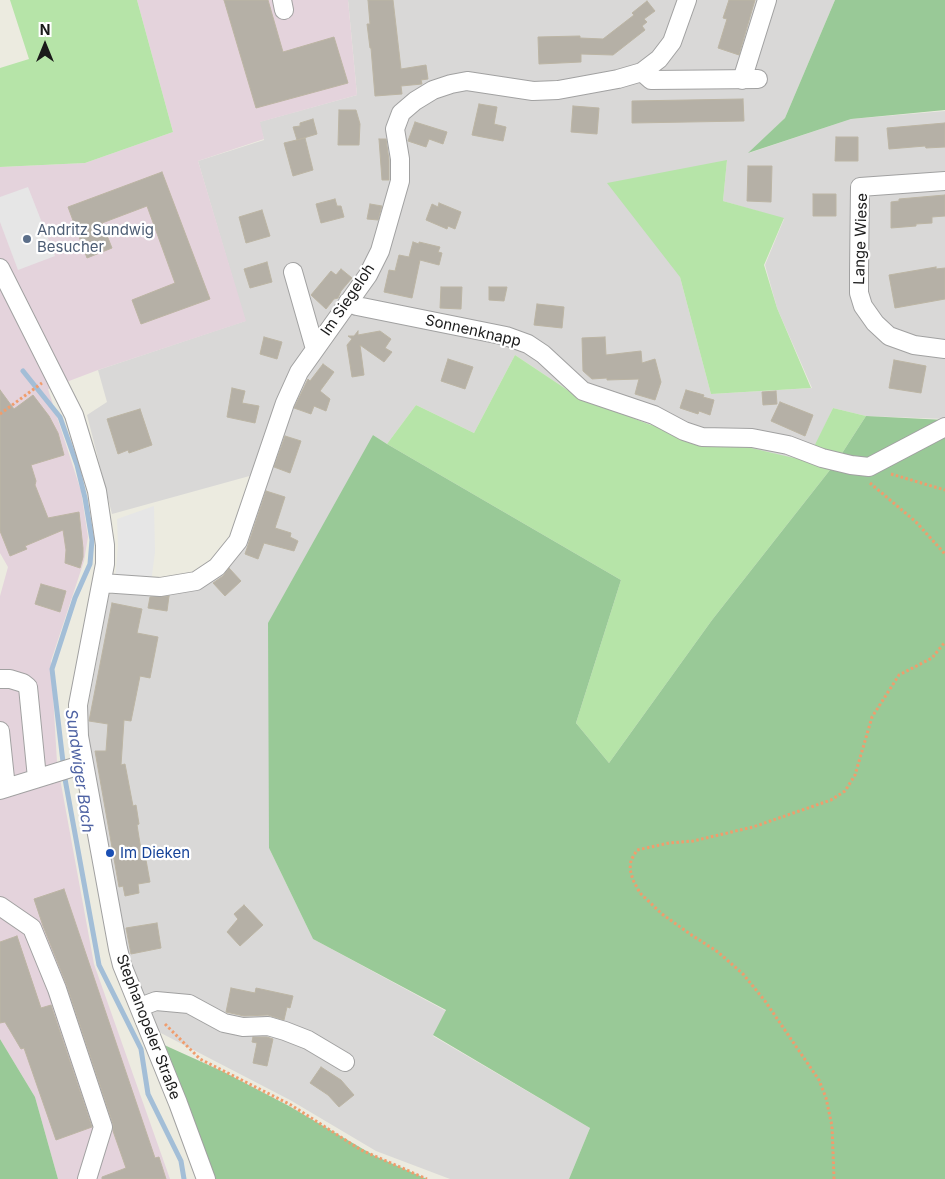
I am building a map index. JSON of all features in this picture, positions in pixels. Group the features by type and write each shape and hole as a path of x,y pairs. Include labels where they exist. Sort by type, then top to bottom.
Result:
{"street":[{"name":"Im Siegeloh","path":"102,583 160,586 196,581 217,567 238,541 284,403 299,372 368,274 380,251 400,181 400,159 396,129 401,113 415,101 433,90 451,84 467,82 533,91 558,90 618,79 642,72 659,59 672,42 687,0"},
{"path":"642,72 651,80 750,80 768,0"},
{"name":"Lange Wiese","path":"945,181 860,187 859,272 861,300 874,323 889,336 914,345 945,349"},
{"name":"Stephanopeler Straße","path":"0,268 74,415 96,490 105,545 102,583 78,705 77,728 70,768 118,949 206,1179"},
{"path":"294,272 315,349"},
{"name":"Sonnenknapp","path":"348,302 366,308 506,336 528,344 543,354 583,391 654,415 684,432 702,437 752,438 788,445 822,458 851,466 869,466"},
{"path":"869,466 945,427"},
{"path":"0,679 10,679 23,683 28,687 37,778"},
{"path":"0,731 3,789 70,768"},
{"path":"0,906 32,928 57,989 103,1127 87,1179"},
{"path":"142,1014 156,1001 189,1004 224,1023 243,1027 268,1026 285,1031 308,1040 345,1062"}],"path":[{"path":"0,414 46,380 55,376"},
{"path":"851,466 916,522 945,554"},
{"path":"869,466 906,480 945,490"},
{"path":"834,1179 832,1126 826,1098 819,1080 765,1001 743,974 718,952 662,914 640,893 632,880 631,860 637,850 669,843 693,841 753,827 831,800 845,791 855,775 872,716 899,675 932,658 945,642"},
{"path":"142,1014 159,1018 200,1059 291,1105 361,1150 427,1179"}],"shaded area":[{"path":"137,0 348,0 357,95 260,122 264,139 198,161 246,321 98,370 48,389 81,491 88,537 84,561 51,661 57,762 94,964 170,1179 58,1179 35,1097 0,1039 0,596 8,567 0,553 0,167 85,163 173,132"},
{"path":"348,0 835,0 785,118 749,153 851,119 945,111 945,419 866,416 833,408 808,462 648,424 575,395 515,355 474,433 416,405 387,444 373,435 269,848 313,939 446,1011 433,1036 590,1128 569,1179 450,1179 376,1151 290,1100 157,1031 128,959 85,723 109,594 196,591 241,547 264,472 112,514 87,415 107,402 98,370 245,321 198,161 264,140 259,122 357,95","holes":["727,160 723,201 784,219 765,265 777,308 812,388 711,394 680,277"]},
{"name":"Andritz Sundwig Besucher","path":"28,187 55,256 18,270 0,222 0,197"},
{"path":"154,506 155,552 151,583 115,579 118,546 117,519"}],"green space":[{"path":"10,0 137,0 173,132 85,163 0,167 0,68 29,59"},
{"path":"835,0 945,0 945,110 851,119 748,153 785,118"},
{"path":"727,160 723,201 784,218 764,265 777,308 811,388 711,394 680,277 607,183"},
{"path":"515,355 575,395 648,424 807,461 833,408 866,416 837,461 712,620 609,763 576,723 621,580 387,444 416,405 474,433"},
{"path":"866,416 945,420 945,1179 569,1179 590,1128 433,1035 446,1010 313,939 269,848 268,623 373,435 621,580 576,723 609,763 712,620 837,461"},
{"path":"0,1039 35,1097 58,1179 0,1179"},
{"path":"162,1044 224,1072 289,1106 375,1156 427,1179 215,1179"}],"building":[{"path":"224,0 268,0 283,52 334,37 348,83 256,108"},
{"path":"368,0 393,0 401,69 426,65 428,79 421,80 422,84 401,86 402,94 375,96 367,24 370,24"},
{"path":"729,0 755,0 739,55 718,48 727,19 723,18"},
{"path":"647,1 655,11 644,19 647,22 642,26 645,30 613,55 581,54 581,62 539,64 538,37 580,36 580,38 603,39 634,15 632,13"},
{"path":"743,99 744,121 632,123 632,101"},
{"path":"479,104 497,107 494,124 506,127 503,141 472,135"},
{"path":"573,106 599,108 597,134 571,132"},
{"path":"339,110 356,110 360,124 359,145 338,145"},
{"path":"313,119 317,134 297,140 293,127 300,126 300,123"},
{"path":"415,122 447,132 443,144 429,139 426,147 408,141"},
{"path":"945,123 945,147 926,148 925,146 889,149 887,128"},
{"path":"836,137 858,137 858,161 835,161"},
{"path":"305,138 313,170 293,176 284,143"},
{"path":"379,139 386,139 389,180 382,180"},
{"path":"748,166 772,166 771,202 747,201"},
{"path":"162,172 210,299 141,324 132,300 175,283 147,206 102,223 112,248 87,258 68,207"},
{"path":"813,194 836,194 836,216 813,216"},
{"path":"945,195 945,216 932,217 932,223 891,228 891,202 899,201 899,199"},
{"path":"335,199 337,206 341,206 344,217 321,223 316,204"},
{"path":"439,203 461,212 455,229 448,226 447,229 426,220 432,204 438,207"},
{"path":"370,204 382,206 378,220 367,219"},
{"path":"262,210 270,236 246,243 239,217"},
{"path":"413,242 440,247 438,252 442,253 439,265 420,260 412,298 384,292 389,270 395,271 399,255 409,257"},
{"path":"267,262 272,282 250,288 244,269"},
{"path":"936,267 936,269 945,268 945,299 895,308 889,275"},
{"path":"341,269 352,278 341,291 338,298 334,299 326,309 311,295 331,271 336,275"},
{"path":"441,287 462,287 461,309 440,308"},
{"path":"489,287 507,287 504,301 489,300"},
{"path":"537,304 564,307 562,328 534,325"},
{"path":"358,331 358,335 380,331 391,339 385,348 392,352 384,362 360,345 364,375 352,377 347,345 352,339 348,336 354,336"},
{"path":"264,337 282,342 277,359 260,354"},
{"path":"605,337 606,355 641,351 642,363 655,359 661,382 655,400 635,394 639,379 592,379 583,371 582,338"},
{"path":"448,359 473,367 465,389 441,381"},
{"path":"894,360 926,366 921,393 889,388"},
{"path":"323,364 334,372 320,391 330,399 326,411 314,406 311,414 294,408 308,379 310,381"},
{"path":"232,388 245,391 242,403 259,406 255,423 227,417"},
{"path":"0,390 14,409 33,395 49,416 58,433 64,455 31,465 36,481 35,485 48,518 79,512 83,548 80,568 65,563 66,550 63,530 25,546 27,549 10,556 0,531"},
{"path":"686,390 714,400 710,415 699,411 698,414 680,408"},
{"path":"776,391 777,404 763,405 762,392"},
{"path":"780,402 813,415 805,436 771,421"},
{"path":"140,409 152,445 129,453 128,450 118,454 107,419"},
{"path":"285,436 301,441 290,473 274,467"},
{"path":"266,491 285,497 275,528 291,533 290,537 298,541 294,551 264,543 258,559 245,554"},
{"path":"229,568 241,581 225,596 213,583 223,576"},
{"path":"41,584 66,591 60,612 35,604"},
{"path":"169,596 167,611 148,608 150,597"},
{"path":"112,603 142,609 137,633 158,637 150,678 140,676 131,721 124,720 121,765 125,764 133,806 136,805 141,850 144,849 150,882 138,884 139,893 125,896 123,886 119,887 95,751 106,751 108,724 89,721"},
{"path":"64,889 155,1158 159,1157 166,1179 102,1179 102,1177 126,1168 67,986 34,899"},
{"path":"244,905 263,925 240,946 227,932 238,919 234,914"},
{"path":"157,923 161,948 131,954 126,928"},
{"path":"17,936 41,1008 51,1005 92,1127 56,1140 24,1048 21,1049 5,1022 0,1023 0,942"},
{"path":"231,988 255,993 256,988 293,996 290,1008 287,1007 284,1020 268,1015 244,1016 226,1012"},
{"path":"253,1037 273,1039 267,1066 253,1063 257,1043 252,1042"},
{"path":"321,1067 341,1080 354,1095 339,1107 328,1095 310,1083"}],"waterway":[{"name":"Sundwiger Bach","path":"23,371 60,417 77,465 92,540 90,564 75,598 52,669 65,779 99,965 141,1049 148,1094 181,1161 184,1179"}],"place":[{"name":"Andritz Sundwig Besucher","path":"27,239"},
{"name":"Im Dieken","path":"110,853"}]}
